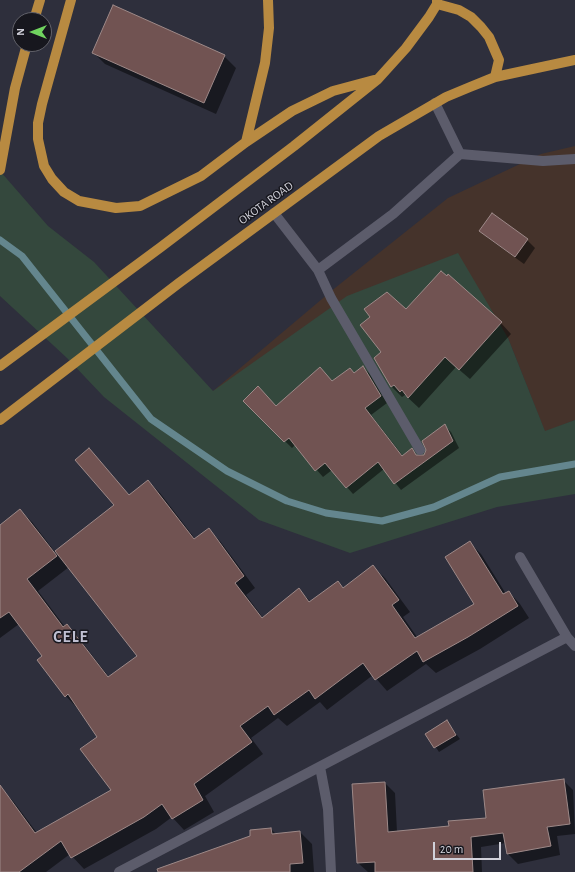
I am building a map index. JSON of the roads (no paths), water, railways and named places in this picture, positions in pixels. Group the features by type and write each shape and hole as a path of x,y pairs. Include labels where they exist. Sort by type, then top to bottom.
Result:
{"main road":[{"path":"36,12 40,0"},
{"path":"71,0 38,123 40,152 48,172 64,192 79,201 116,208 140,206 201,176 246,142 292,111 333,91 378,79"},
{"path":"246,142 265,63 270,28 268,0"},
{"path":"0,366 161,247 294,146 378,79 406,48 430,17 437,2 459,10 471,17 481,27 488,37 499,60 495,77"},
{"path":"0,170 15,88 25,52"},
{"name":"OKOTA ROAD","path":"0,420 179,282 379,136 436,103 495,77 575,60"}],"street":[{"path":"436,103 460,154"},
{"path":"318,270 393,214 460,154 543,161 575,160"},
{"path":"274,213 318,270 331,298 420,450"},
{"path":"520,557 567,637 575,646"},
{"path":"118,872 567,637"},
{"path":"320,767 328,809 331,872"}],"waterway":[{"path":"0,240 22,256 151,419 227,471 287,501 326,513 382,521 434,507 500,477 575,464"}],"district":[{"name":"CELE","path":"71,637"}]}
